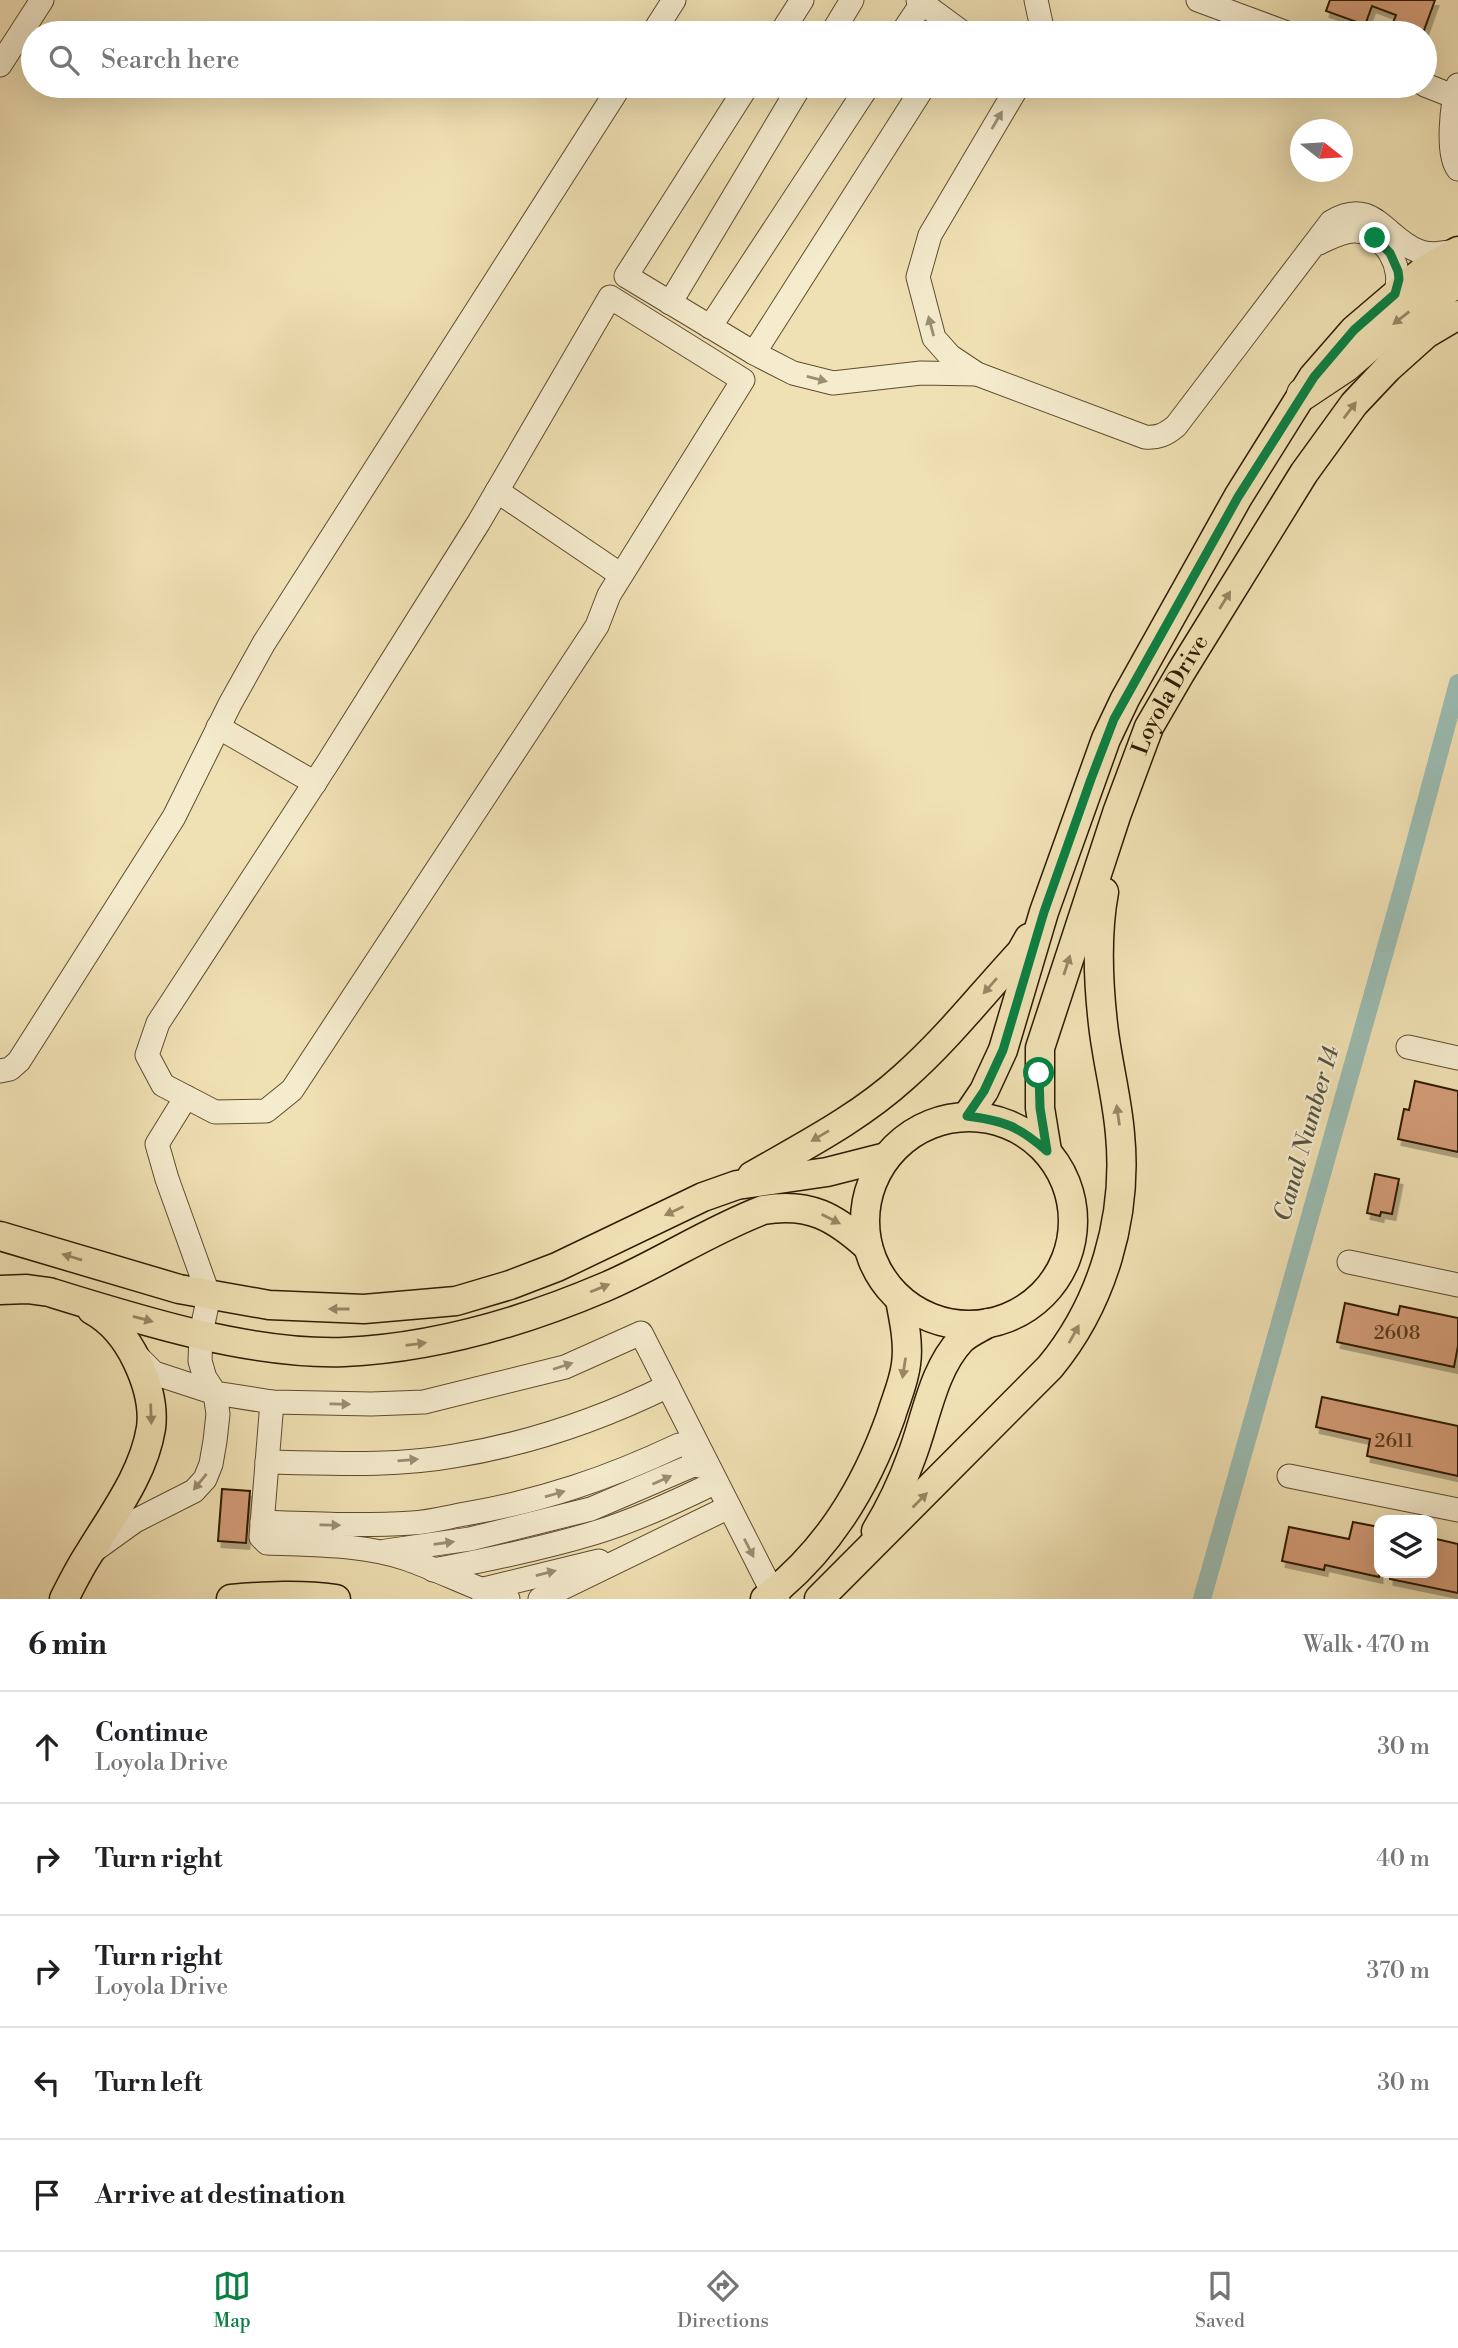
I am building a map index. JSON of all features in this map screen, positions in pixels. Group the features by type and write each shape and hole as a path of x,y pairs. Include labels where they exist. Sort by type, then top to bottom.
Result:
{"highway":[{"path":"1303,394 1345,366 1405,314 1458,281"}],"main road":[{"name":"Loyola Drive","path":"967,1116 984,1091 1003,1050 1044,912 1114,719 1238,497 1314,377 1354,330 1422,272 1458,251"},
{"name":"Loyola Drive","path":"1047,1151 1040,1108 1040,1048 1117,813 1149,727 1304,474 1354,404 1388,368 1426,334 1458,314"},
{"path":"819,1599 1050,1367 1066,1348 1101,1278 1114,1234 1121,1194 1120,1134 1103,1025 1099,967 1101,907 1117,813"},
{"path":"0,1236 209,1296 269,1305 320,1309 456,1301 510,1286 704,1197 737,1185 857,1114 904,1078 953,1030 1021,952 1044,912"},
{"path":"854,1566 897,1492 912,1457 930,1400 952,1353 963,1338 988,1323 1018,1313 1043,1294 1062,1269 1072,1239 1072,1207 1064,1177 1047,1151 1024,1132 997,1120 967,1116 936,1121 909,1135 886,1157 871,1185 865,1216 868,1247 880,1276 901,1300 927,1317 957,1325 988,1323"},
{"path":"737,1185 827,1172 886,1157"},
{"path":"0,1290 27,1289 201,1333 283,1349 344,1352 439,1341 500,1324 606,1286 746,1216 773,1208 787,1207 816,1212 834,1219 868,1247"},
{"path":"772,1597 817,1551 839,1522 860,1489 880,1446 907,1363 901,1300"},
{"path":"64,1599 131,1482 151,1428 147,1381 133,1352 104,1317 78,1301"},
{"path":"231,1599 268,1595 336,1599"}],"street":[{"path":"28,21 42,0"},
{"path":"661,21 674,0"},
{"path":"789,21 802,0"},
{"path":"839,21 852,0"},
{"path":"1036,0 1040,21"},
{"path":"1198,0 1255,21"},
{"path":"909,21 920,1 947,21"},
{"path":"0,65 21,32"},
{"path":"1437,88 1457,93 1452,153 1458,169"},
{"path":"0,1071 10,1069 19,1061 144,867 174,817 218,727 264,643 612,98"},
{"path":"739,98 626,276 754,353 793,373 833,383 921,373 976,374"},
{"path":"670,303 793,98"},
{"path":"710,327 860,98"},
{"path":"754,353 916,98"},
{"path":"1011,98 930,235 918,277 934,338 950,356 976,374 1144,437 1166,435 1176,426 1331,222 1340,217 1362,215 1385,225 1399,240 1414,250 1439,254 1458,251"},
{"path":"1316,244 1343,232 1357,231 1375,238 1390,253 1398,271 1395,294"},
{"path":"610,298 743,380 609,595 597,626 292,1090 266,1111 215,1112 163,1085 147,1055 158,1023 314,783 497,491 610,298"},
{"path":"497,491 621,575"},
{"path":"218,727 314,783"},
{"path":"1408,1047 1458,1058"},
{"path":"88,1555 115,1534 194,1491 205,1479 211,1464 218,1404 215,1393 201,1370 201,1333 209,1296 157,1144 186,1097"},
{"path":"1349,1262 1458,1284"},
{"path":"133,1352 154,1373 215,1393 272,1402 371,1404 424,1402 565,1367 641,1333 724,1509 772,1597"},
{"path":"267,1462 372,1463 452,1457 521,1443 629,1405 668,1386"},
{"path":"272,1402 261,1537 267,1543 357,1548 407,1559 508,1599"},
{"path":"262,1522 331,1525 414,1523 525,1503 623,1471 685,1444 691,1448 708,1486 724,1509"},
{"path":"376,1552 470,1539 591,1509 698,1463"},
{"path":"1289,1476 1458,1510"},
{"path":"432,1570 499,1558 595,1533 657,1510 708,1486"},
{"path":"540,1599 724,1509"},
{"path":"480,1590 580,1564 625,1557"}],"building":[{"path":"1330,0 1435,0 1427,21 1394,21 1396,15 1372,6 1366,21 1354,21 1326,11"},
{"path":"1415,1081 1458,1091 1458,1152 1398,1139 1404,1109 1409,1110"},
{"path":"1375,1174 1399,1179 1392,1214 1381,1212 1380,1216 1367,1213"},
{"path":"1345,1303 1398,1315 1400,1306 1458,1318 1458,1346 1454,1367 1337,1342"},
{"path":"1322,1397 1458,1426 1458,1476 1367,1456 1370,1439 1316,1427"},
{"path":"222,1489 250,1491 246,1543 218,1541"},
{"path":"1353,1522 1374,1526 1374,1576 1325,1565 1324,1570 1282,1561 1289,1527 1349,1539"},
{"path":"1437,1539 1458,1544 1458,1593 1390,1579 1437,1578"}],"waterway":[{"name":"Canal Number 14","path":"1202,1599 1458,683"}],"route":[{"path":"1039,1073 1040,1108 1047,1151 1024,1132 997,1120 967,1116 984,1091 1003,1050 1044,912 1114,719 1238,497 1314,377 1354,330 1395,294 1399,279 1395,262 1375,238"}]}
